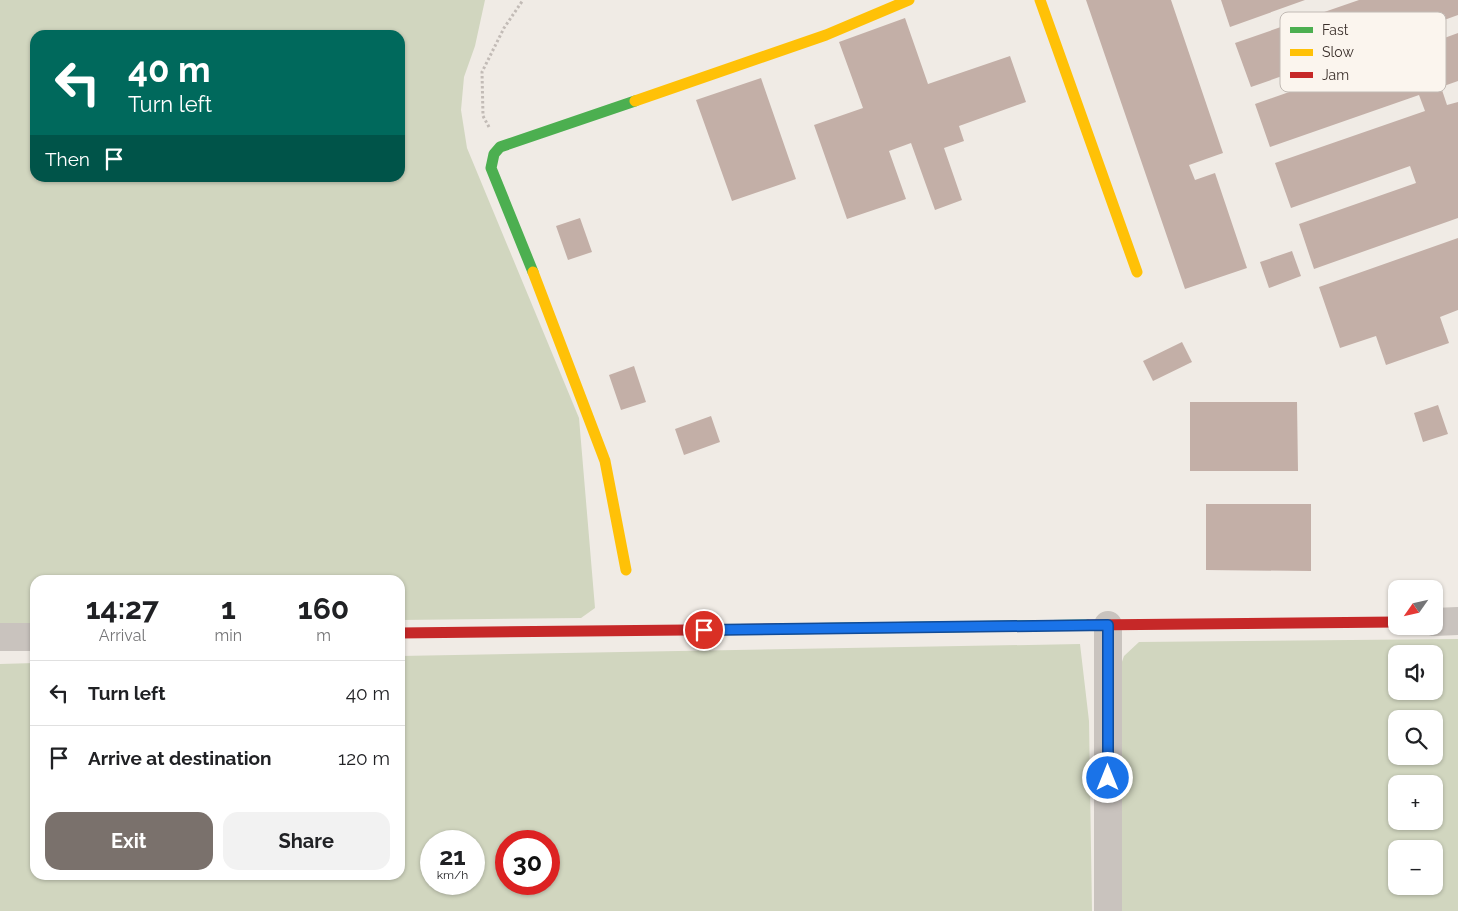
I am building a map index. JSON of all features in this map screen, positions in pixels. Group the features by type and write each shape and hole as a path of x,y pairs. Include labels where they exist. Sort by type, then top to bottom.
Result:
{"street":[{"path":"626,570 605,461 548,309 491,168 494,154 500,147 862,22 908,0"},
{"path":"1040,0 1137,272"},
{"path":"1443,622 1458,621"},
{"path":"405,633 1388,622"},
{"path":"1108,625 1108,911"},
{"path":"0,637 30,636"}],"path":[{"path":"500,147 483,116 482,72 504,28 523,0"}],"green space":[{"path":"0,0 485,0 475,46 464,77 461,110 467,148 579,418 595,608 581,618 405,620 405,575 30,575 30,624 0,625"},
{"path":"1458,639 1458,911 1118,911 1117,676 1124,656 1139,642"},
{"path":"1080,644 1089,721 1092,911 0,911 0,664 30,663 30,880 405,880 405,656"}],"building":[{"path":"1086,0 1171,0 1223,153 1189,165 1195,180 1215,173 1247,268 1185,289"},
{"path":"1221,0 1305,0 1230,27"},
{"path":"1359,0 1458,0 1458,15 1446,19 1446,12 1324,12"},
{"path":"905,18 928,84 1010,56 1026,102 959,126 964,141 944,148 962,200 935,210 911,143 889,151 906,199 847,219 814,125 863,108 839,42"},
{"path":"1280,27 1280,77 1251,87 1235,43"},
{"path":"1458,33 1458,81 1446,85 1446,37"},
{"path":"761,78 796,179 732,201 696,100"},
{"path":"1289,92 1443,92 1447,105 1458,102 1458,218 1314,269 1299,224 1416,183 1410,166 1291,208 1275,163 1425,111 1419,95 1270,147 1255,104"},
{"path":"580,218 592,252 568,260 556,226"},
{"path":"1458,238 1458,310 1440,317 1449,343 1386,365 1376,336 1340,348 1319,287"},
{"path":"1292,251 1301,276 1269,288 1260,262"},
{"path":"1182,342 1192,362 1153,381 1143,361"},
{"path":"634,366 646,402 621,410 609,375"},
{"path":"1190,402 1297,402 1298,471 1190,471"},
{"path":"1438,405 1448,434 1423,442 1414,413"},
{"path":"711,416 720,442 684,455 675,429"},
{"path":"1206,504 1311,504 1311,571 1206,570"}],"traffic: fast":[{"path":"533,272 491,168 494,154 500,147 635,101"},
{"path":"776,629 1088,625"}],"traffic: slow":[{"path":"635,101 826,35 909,0"},
{"path":"1040,0 1137,272"},
{"path":"533,272 605,461 626,570"}],"traffic: jam":[{"path":"1088,625 1388,622"},
{"path":"405,633 776,629"}],"route":[{"path":"704,630 1108,625 1108,778"}]}
